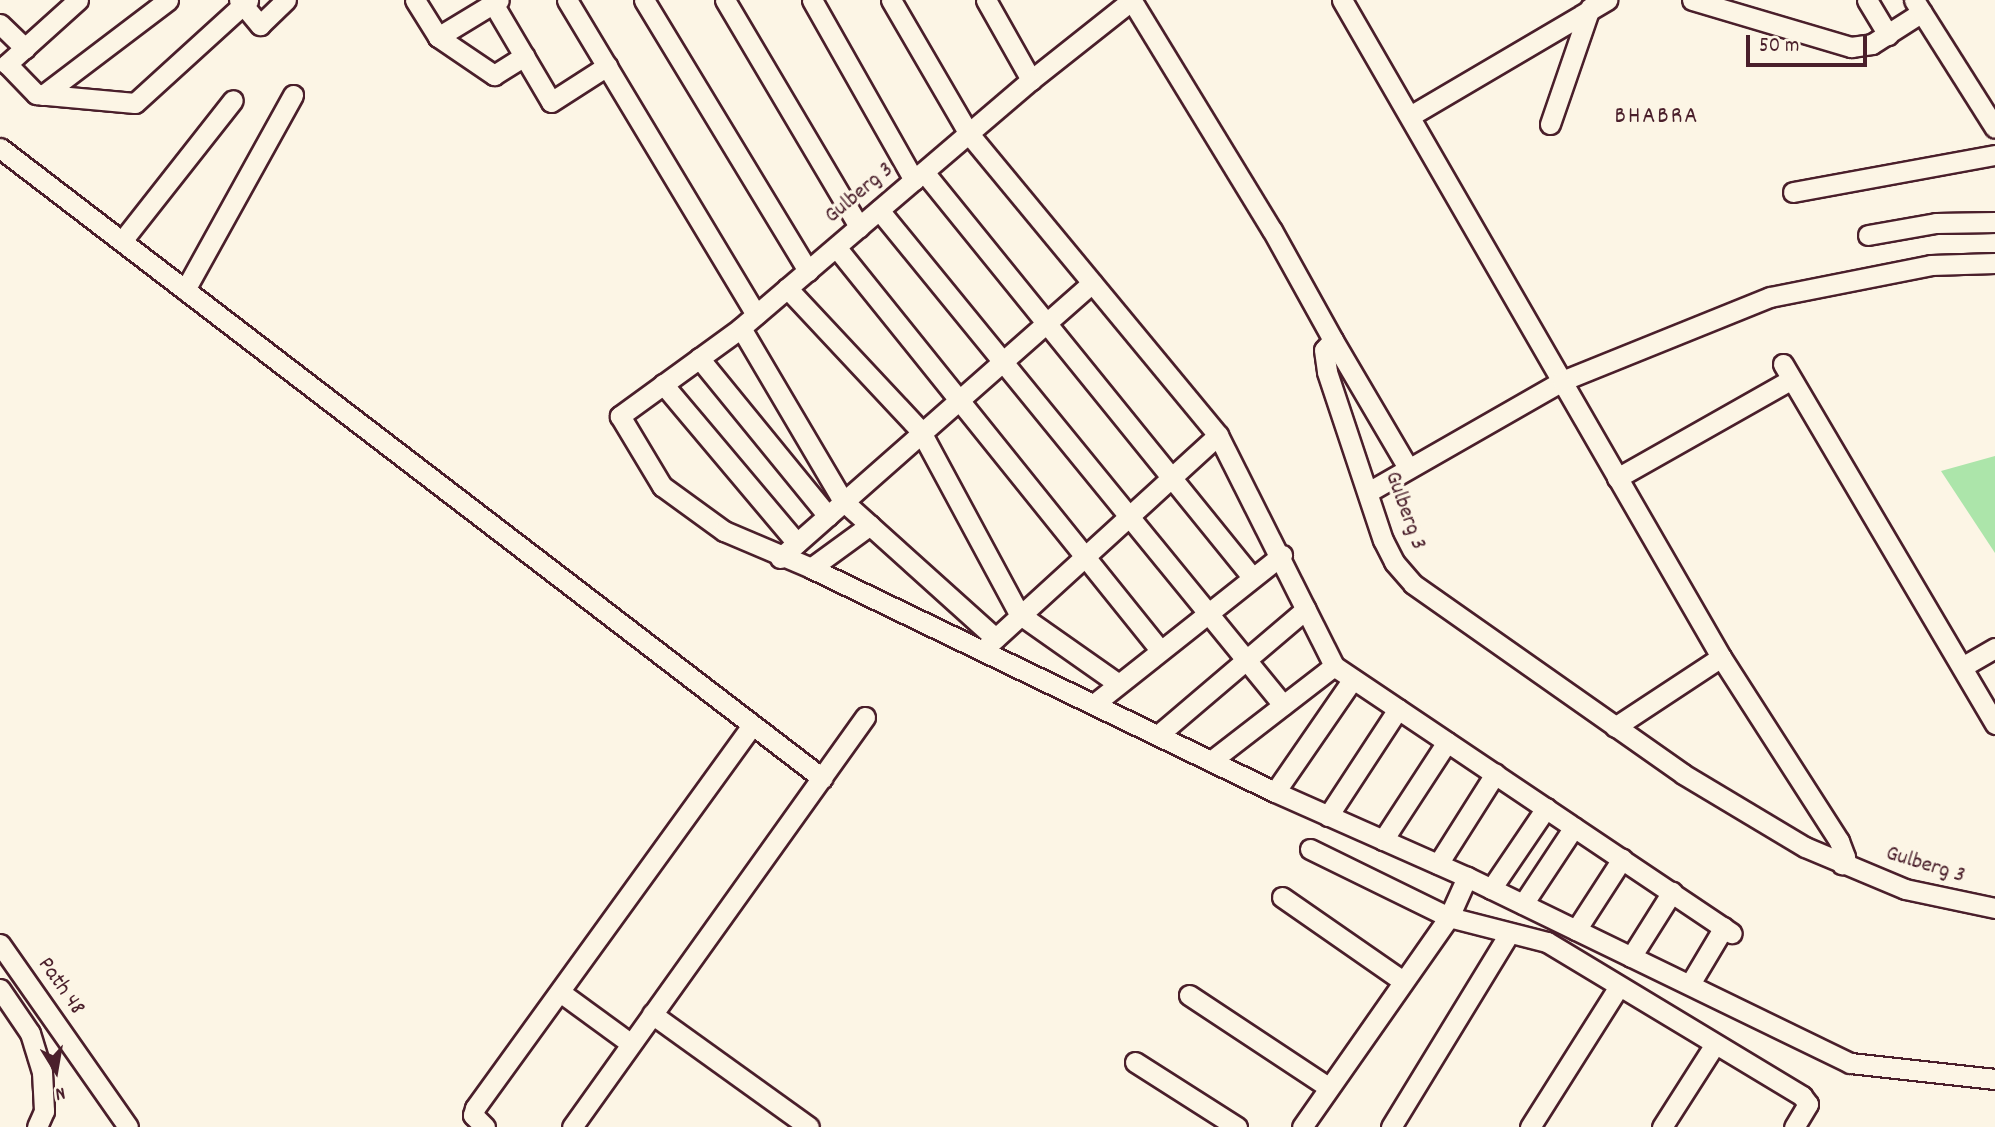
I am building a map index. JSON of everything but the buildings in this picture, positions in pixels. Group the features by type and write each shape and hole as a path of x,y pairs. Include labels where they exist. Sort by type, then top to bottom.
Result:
{"street":[{"path":"79,0 7,64 36,94 135,103 243,2 260,25 286,0"},
{"path":"43,95 168,0"},
{"path":"415,0 439,37 494,75 524,56"},
{"path":"567,0 756,315"},
{"path":"645,0 808,271"},
{"path":"725,0 859,227"},
{"path":"812,0 919,176 1046,322 1252,577"},
{"path":"891,0 969,134 1218,435 1282,555 1334,666 1728,930 1690,984"},
{"path":"986,0 1031,80"},
{"name":"Gulberg 3","path":"780,558 724,531 662,486 619,420 756,315 969,134 1109,8 1132,0 1333,340 1324,350 1327,372 1370,491 1383,540 1394,562 1413,584 1615,727 1774,829 1842,864 1905,889 1995,908"},
{"path":"1342,0 1721,657 1839,841 1845,857 1842,864"},
{"path":"1692,0 1851,47 1888,35 1918,6 1995,128"},
{"path":"1867,0 1888,35"},
{"path":"439,37 494,1 551,102 607,66"},
{"path":"1410,116 1598,4"},
{"path":"1550,124 1598,4"},
{"path":"0,24 25,48"},
{"path":"184,290 293,95"},
{"path":"122,241 233,100"},
{"path":"0,148 822,778"},
{"path":"1793,192 1995,155"},
{"path":"879,210 1283,705"},
{"path":"1868,235 1937,223 1995,222"},
{"path":"836,247 1160,650"},
{"path":"1370,491 1562,381 1770,297 1931,265 1995,263"},
{"path":"780,558 920,430 1092,283"},
{"path":"787,288 920,430 1019,614 1117,683"},
{"path":"740,328 843,501 995,638"},
{"path":"1333,340 1408,468"},
{"path":"699,358 828,516"},
{"path":"1617,478 1787,372 1995,724"},
{"path":"663,384 797,543"},
{"path":"981,653 1019,614 1218,435"},
{"path":"811,568 870,525"},
{"path":"1094,704 1117,683 1282,555"},
{"path":"780,558 811,568 981,653 1094,704 1275,792 1466,877 1850,1063 1995,1079"},
{"path":"1158,735 1306,609"},
{"path":"1962,667 1995,648"},
{"path":"1615,727 1721,657"},
{"path":"1212,761 1334,666"},
{"path":"1275,792 1353,679"},
{"path":"1328,816 1398,709"},
{"path":"572,1127 866,717"},
{"path":"485,1127 473,1115 475,1108 752,726"},
{"path":"1383,840 1447,742"},
{"path":"1438,864 1495,774"},
{"path":"1491,889 1546,808"},
{"path":"1523,904 1574,827"},
{"path":"1310,849 1449,916 1547,942 1618,988 1802,1096 1808,1104 1794,1127"},
{"path":"1576,930 1622,859"},
{"path":"1302,1127 1449,916 1466,877"},
{"path":"1631,957 1672,892"},
{"path":"1282,897 1403,981"},
{"path":"1391,1127 1509,934"},
{"name":"Path 48","path":"0,944 128,1127"},
{"path":"1530,1127 1618,988"},
{"path":"0,989 30,1033 42,1072 44,1111 37,1127"},
{"path":"560,992 630,1044"},
{"path":"1189,995 1328,1087"},
{"path":"652,1014 809,1127"},
{"path":"1661,1127 1715,1044"},
{"path":"1135,1062 1237,1127"}],"green space":[{"path":"1995,456 1995,553 1941,471"}],"district":[{"name":"BHABRA","path":"1657,118"}]}
